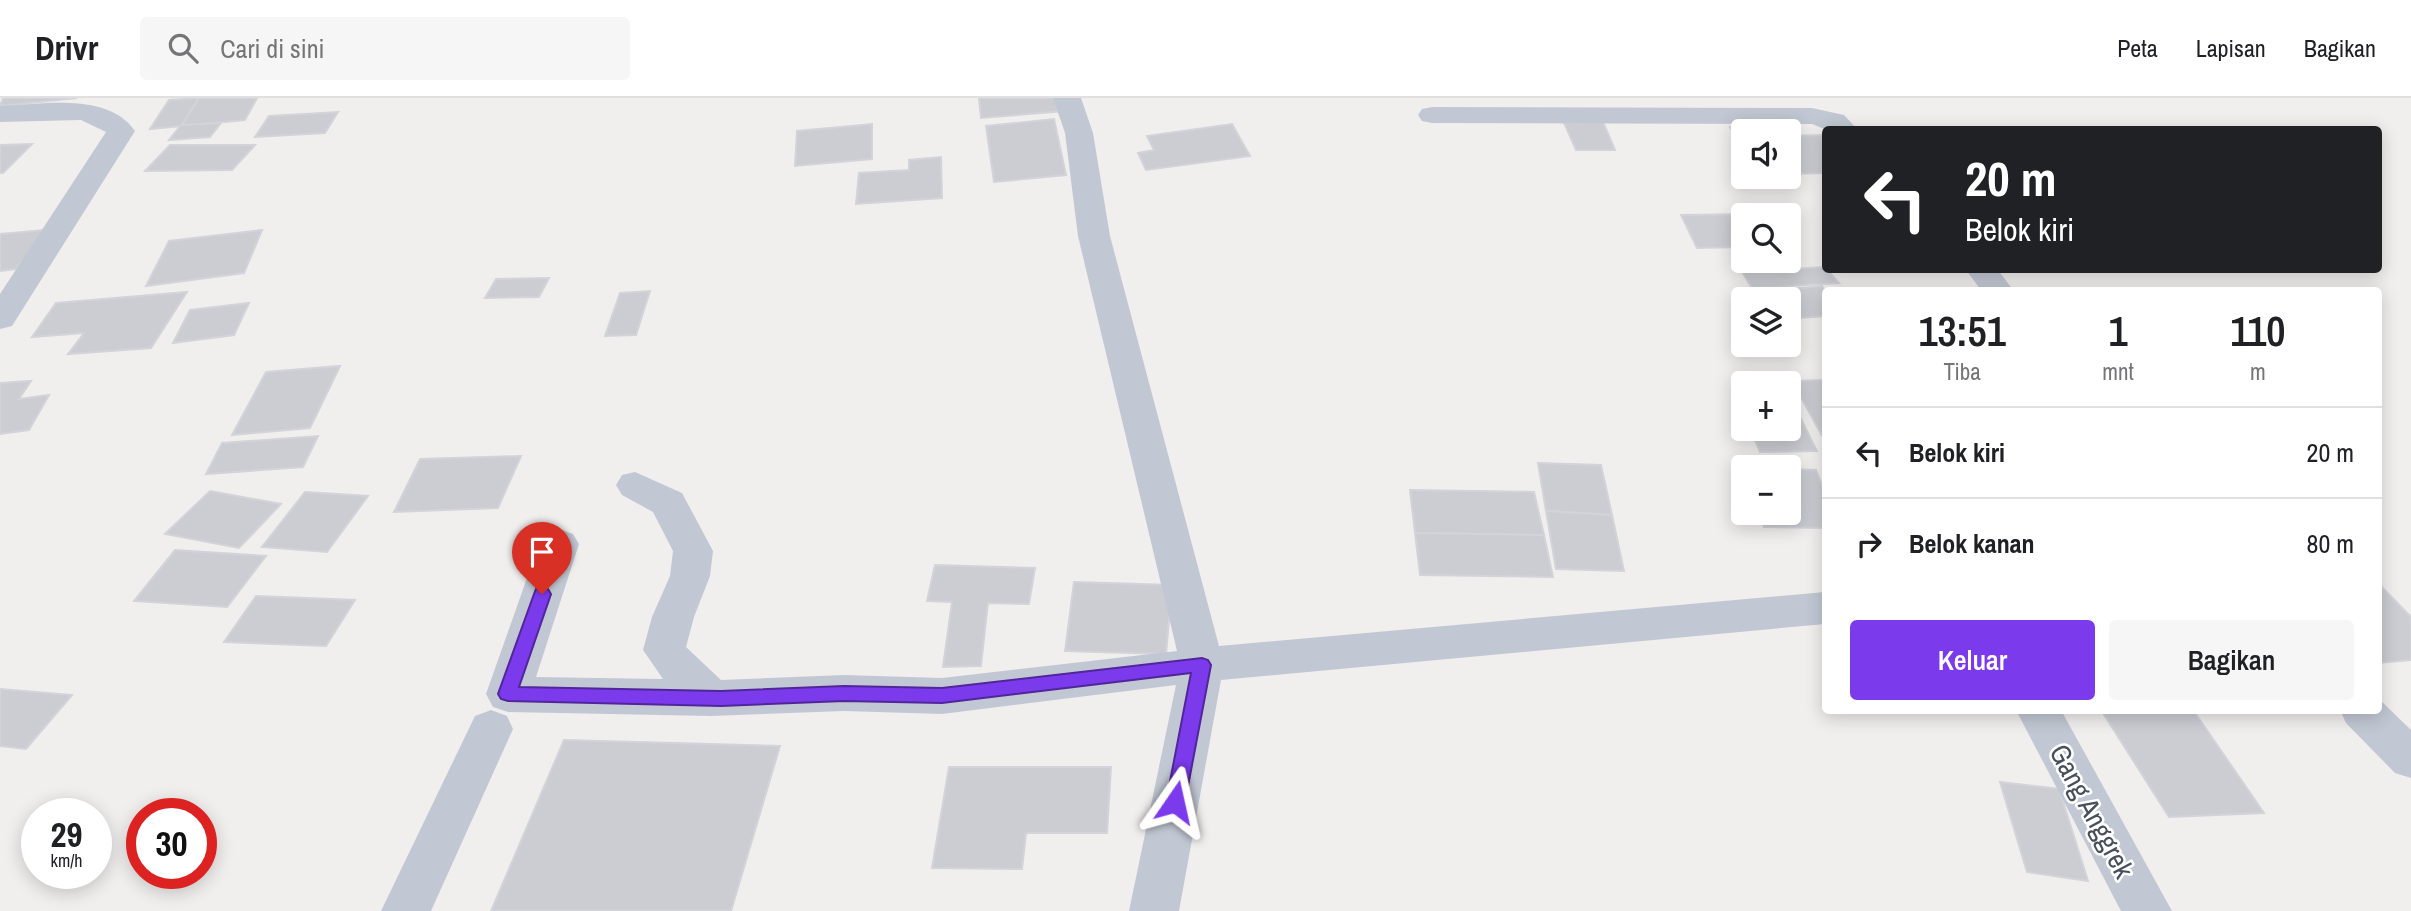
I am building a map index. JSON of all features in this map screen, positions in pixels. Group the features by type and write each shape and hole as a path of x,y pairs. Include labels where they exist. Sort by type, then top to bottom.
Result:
{"street":[{"path":"117,125 128,98"},
{"path":"1068,98 1079,133 1094,236 1202,665 1154,911"},
{"path":"0,114 82,112 102,116 117,125 121,131 0,318"},
{"path":"1432,116 1812,116 1834,121 1840,126"},
{"path":"635,485 668,503 693,551 690,576 673,617 664,650 711,698"},
{"path":"559,544 508,694 711,698 844,693 942,696 1202,665 1822,608"},
{"name":"Gang Anggrek","path":"2040,714 2147,911"},
{"path":"2366,714 2411,759"},
{"path":"406,911 491,729"}],"building":[{"path":"3,98 77,98 0,106"},
{"path":"199,98 257,98 245,120 181,126"},
{"path":"199,98 181,126 150,129 169,100"},
{"path":"979,98 1063,98 1065,111 981,118"},
{"path":"338,112 325,133 255,137 269,116"},
{"path":"1054,119 1066,175 994,182 986,126"},
{"path":"1603,122 1615,150 1576,150 1564,123"},
{"path":"221,123 210,137 169,140 181,125"},
{"path":"872,124 872,159 795,166 797,131"},
{"path":"1232,124 1250,156 1146,170 1138,153 1154,150 1147,136"},
{"path":"1822,135 1822,173 1801,174 1801,136"},
{"path":"32,144 3,173 0,173 0,145"},
{"path":"170,145 255,145 232,170 145,171"},
{"path":"941,157 942,198 856,204 859,173 909,170 909,160"},
{"path":"1731,214 1731,247 1697,248 1681,215"},
{"path":"46,230 16,269 0,271 0,234"},
{"path":"262,230 244,273 146,286 169,241"},
{"path":"1822,267 1822,273 1830,273 1839,283 1769,287 1751,287 1743,273 1801,273 1801,268"},
{"path":"549,278 539,297 485,298 496,279"},
{"path":"1822,286 1822,316 1801,318 1801,288"},
{"path":"650,291 636,335 605,336 620,293"},
{"path":"187,292 151,348 68,354 84,333 32,337 56,303"},
{"path":"249,303 234,335 173,343 190,310"},
{"path":"340,366 310,428 232,435 266,372"},
{"path":"1822,380 1822,436 1801,397 1801,381"},
{"path":"31,381 19,399 49,395 29,430 0,434 0,383"},
{"path":"1801,419 1817,451 1760,452 1755,441 1801,441"},
{"path":"318,436 303,467 206,474 222,443"},
{"path":"521,456 498,508 394,512 420,459"},
{"path":"1538,463 1601,465 1612,515 1546,511"},
{"path":"1801,469 1816,470 1822,485 1822,528 1763,525 1801,525"},
{"path":"1410,490 1534,492 1544,535 1415,533"},
{"path":"210,491 281,504 239,548 165,534"},
{"path":"305,492 368,496 327,552 262,547"},
{"path":"1546,511 1612,515 1624,571 1556,569"},
{"path":"1415,533 1544,535 1553,577 1420,575"},
{"path":"175,550 266,556 227,607 134,601"},
{"path":"935,565 1035,568 1029,604 988,603 981,666 943,667 952,602 927,601"},
{"path":"1074,582 1172,585 1166,654 1065,651"},
{"path":"2382,587 2411,617 2411,660 2382,663"},
{"path":"256,596 355,600 326,646 224,642"},
{"path":"0,689 72,695 26,749 0,746"},
{"path":"2104,714 2196,714 2264,813 2169,817"},
{"path":"564,740 780,746 731,911 491,911"},
{"path":"949,767 1111,767 1107,833 1026,833 1022,869 932,868"},
{"path":"2000,782 2059,789 2088,881 2027,872"}],"route":[{"path":"542,594 508,694 721,698 844,693 942,696 1202,665 1175,802"}]}
